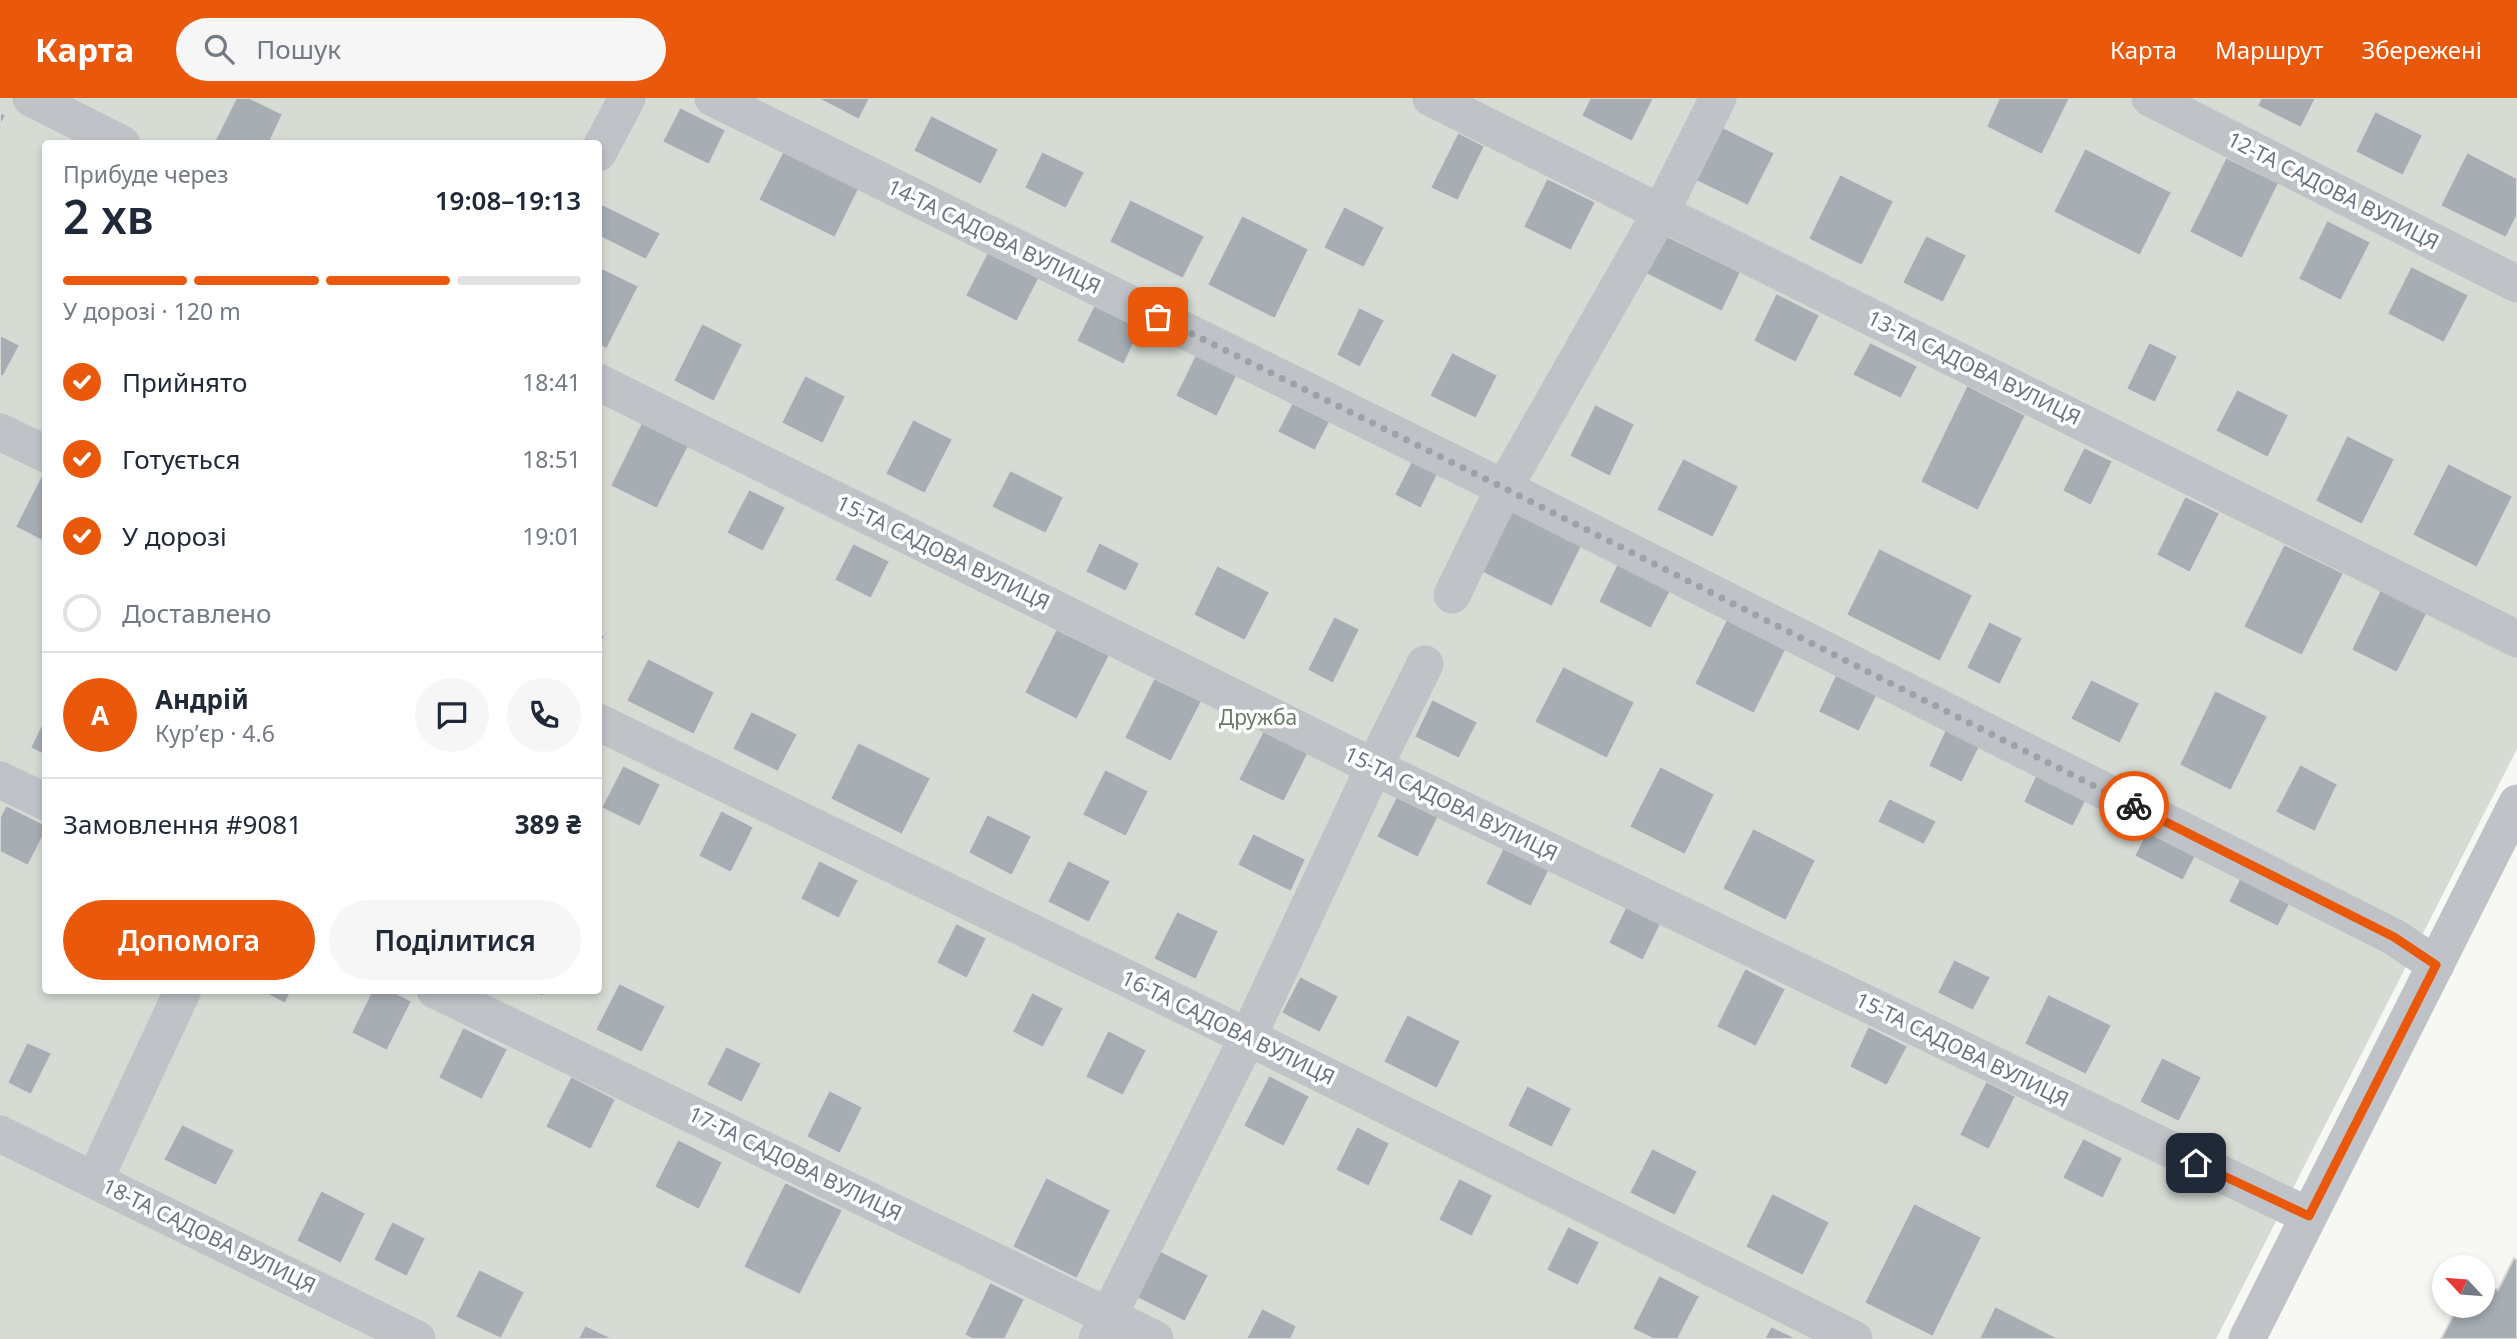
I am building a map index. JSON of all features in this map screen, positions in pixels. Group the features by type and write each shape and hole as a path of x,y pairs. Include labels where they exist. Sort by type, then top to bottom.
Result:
{"street":[{"path":"31,98 114,140"},
{"path":"602,145 627,98"},
{"name":"14-ТА САДОВА ВУЛИЦЯ","path":"713,98 1504,488 2394,937 2436,965"},
{"name":"13-ТА САДОВА ВУЛИЦЯ","path":"1431,98 2517,639"},
{"path":"1452,595 1504,488 1661,212 1718,98"},
{"name":"12-ТА САДОВА ВУЛИЦЯ","path":"2150,98 2517,284"},
{"name":"15-ТА САДОВА ВУЛИЦЯ","path":"602,384 1374,767 2309,1216"},
{"path":"0,432 42,452"},
{"path":"1103,1327 1248,1037 1425,664"},
{"name":"16-ТА САДОВА ВУЛИЦЯ","path":"602,724 1248,1037 1854,1339"},
{"path":"0,780 42,800"},
{"path":"2247,1339 2517,803"},
{"path":"95,1179 181,994"},
{"name":"17-ТА САДОВА ВУЛИЦЯ","path":"443,994 1103,1327 1155,1339"},
{"name":"18-ТА САДОВА ВУЛИЦЯ","path":"0,1134 417,1339"}],"green space":[{"name":"Дружба","path":"0,98 2517,98 2517,749 2216,1339 0,1339"}],"building":[{"path":"236,98 250,98 283,114 271,140 215,140"},
{"path":"817,98 870,98 859,120"},
{"path":"1590,98 1654,98 1632,142 1581,116"},
{"path":"1999,98 2070,98 2042,155 1986,127"},
{"path":"2261,98 2316,98 2301,128 2257,106"},
{"path":"680,107 726,130 709,165 662,142"},
{"path":"2375,111 2423,135 2403,176 2355,152"},
{"path":"0,112 6,115 0,127"},
{"path":"931,115 999,149 981,185 913,151"},
{"path":"1719,125 1775,153 1748,206 1692,179"},
{"path":"1458,132 1485,146 1458,201 1430,188"},
{"path":"785,147 861,185 835,238 758,200"},
{"path":"2085,148 2172,192 2140,256 2053,212"},
{"path":"1042,151 1085,172 1066,209 1024,188"},
{"path":"2467,152 2517,178 2517,216 2506,238 2440,206"},
{"path":"2226,157 2279,183 2242,259 2189,232"},
{"path":"1840,174 1894,201 1862,266 1808,239"},
{"path":"1547,178 1596,202 1571,251 1523,227"},
{"path":"1130,199 1205,236 1183,279 1109,242"},
{"path":"602,204 661,233 646,260 602,238"},
{"path":"1344,206 1385,227 1364,268 1323,248"},
{"path":"1242,215 1309,249 1275,319 1207,285"},
{"path":"2327,220 2371,242 2341,301 2298,279"},
{"path":"1661,233 1741,272 1722,312 1642,272"},
{"path":"1926,235 1967,255 1943,303 1902,283"},
{"path":"994,239 1046,265 1017,322 965,296"},
{"path":"2411,266 2469,295 2444,343 2387,314"},
{"path":"602,268 639,286 607,349 602,347"},
{"path":"1776,293 1820,315 1796,363 1753,341"},
{"path":"1094,305 1141,328 1124,365 1076,341"},
{"path":"1359,307 1385,320 1360,368 1336,355"},
{"path":"702,323 743,344 714,402 673,381"},
{"path":"0,335 20,345 3,377 0,375"},
{"path":"1870,342 1918,366 1901,399 1852,375"},
{"path":"2149,342 2178,356 2155,403 2126,389"},
{"path":"1452,352 1498,375 1476,419 1429,396"},
{"path":"1196,353 1238,374 1217,417 1175,396"},
{"path":"805,375 846,396 823,444 781,423"},
{"path":"1967,385 2026,415 1978,511 1920,482"},
{"path":"2237,389 2289,415 2268,458 2215,431"},
{"path":"1298,391 1336,410 1315,451 1277,432"},
{"path":"1595,404 1635,424 1610,477 1569,456"},
{"path":"645,415 693,438 657,509 610,486"},
{"path":"913,419 953,439 925,494 885,474"},
{"path":"2347,435 2395,459 2362,525 2315,501"},
{"path":"2084,447 2113,461 2091,506 2062,491"},
{"path":"1417,450 1443,464 1421,509 1394,495"},
{"path":"1683,458 1739,486 1713,538 1656,510"},
{"path":"2448,463 2513,496 2477,568 2412,535"},
{"path":"1010,470 1064,497 1046,534 991,507"},
{"path":"42,474 42,541 15,527"},
{"path":"749,489 786,507 763,552 726,533"},
{"path":"2185,496 2220,513 2190,573 2156,555"},
{"path":"1517,501 1587,536 1552,607 1481,572"},
{"path":"1099,542 1140,563 1126,592 1085,572"},
{"path":"853,543 890,561 871,599 834,580"},
{"path":"2284,544 2344,573 2302,656 2243,627"},
{"path":"1879,548 1973,595 1940,662 1846,615"},
{"path":"1621,556 1675,583 1651,629 1598,602"},
{"path":"1217,565 1270,592 1245,641 1193,615"},
{"path":"2381,588 2428,612 2397,673 2351,650"},
{"path":"1729,614 1789,644 1754,714 1694,684"},
{"path":"1334,616 1360,629 1333,684 1307,670"},
{"path":"1989,621 2023,638 2000,685 1966,668"},
{"path":"1056,629 1110,655 1077,720 1024,693"},
{"path":"648,658 715,692 694,735 626,701"},
{"path":"1563,666 1635,702 1607,759 1534,722"},
{"path":"1838,669 1880,690 1859,732 1818,712"},
{"path":"1154,678 1202,701 1171,762 1124,738"},
{"path":"2091,679 2140,703 2120,744 2070,719"},
{"path":"2215,690 2268,716 2231,791 2179,765"},
{"path":"1432,699 1478,722 1459,759 1414,737"},
{"path":"751,711 798,734 778,772 732,749"},
{"path":"1950,719 1985,736 1962,783 1928,766"},
{"path":"42,723 42,754 30,748"},
{"path":"1264,729 1309,752 1284,802 1238,780"},
{"path":"858,742 931,778 902,835 830,799"},
{"path":"2300,764 2338,784 2315,832 2275,812"},
{"path":"623,765 661,784 640,827 602,808"},
{"path":"1660,766 1715,794 1685,855 1629,827"},
{"path":"2039,768 2090,793 2073,827 2023,802"},
{"path":"1105,769 1149,791 1126,837 1082,815"},
{"path":"1399,791 1441,812 1418,858 1376,837"},
{"path":"1889,798 1937,821 1924,845 1877,822"},
{"path":"6,805 42,823 42,839 28,866 0,852 0,817"},
{"path":"721,810 754,827 731,873 698,856"},
{"path":"987,814 1032,836 1012,876 968,853"},
{"path":"2150,825 2199,850 2183,881 2134,856"},
{"path":"1753,828 1816,860 1786,921 1722,889"},
{"path":"1253,833 1306,859 1291,892 1237,865"},
{"path":"1506,842 1552,865 1531,907 1485,884"},
{"path":"819,860 859,880 839,919 800,899"},
{"path":"1068,860 1111,881 1089,923 1047,902"},
{"path":"2241,875 2292,900 2278,927 2228,902"},
{"path":"1626,906 1661,924 1643,961 1608,943"},
{"path":"1177,911 1219,931 1196,980 1153,959"},
{"path":"956,923 987,938 967,979 936,963"},
{"path":"1954,959 1991,977 1973,1011 1937,993"},
{"path":"1745,968 1786,989 1756,1047 1716,1027"},
{"path":"1300,976 1339,996 1320,1033 1281,1013"},
{"path":"619,983 666,1006 642,1053 595,1030"},
{"path":"1032,992 1064,1008 1043,1048 1012,1032"},
{"path":"266,994 290,994 285,1004"},
{"path":"370,994 399,994 412,1001 387,1051 351,1033"},
{"path":"2048,994 2112,1025 2086,1075 2024,1044"},
{"path":"1407,1014 1461,1041 1437,1089 1383,1062"},
{"path":"1868,1026 1908,1046 1887,1086 1849,1067"},
{"path":"463,1027 508,1049 482,1100 438,1078"},
{"path":"1108,1030 1147,1050 1123,1096 1085,1077"},
{"path":"27,1042 52,1053 31,1095 7,1083"},
{"path":"726,1046 762,1063 742,1103 706,1085"},
{"path":"2162,1057 2202,1077 2179,1122 2139,1102"},
{"path":"1269,1075 1310,1096 1284,1147 1243,1126"},
{"path":"571,1076 616,1099 591,1150 545,1127"},
{"path":"1986,1081 2016,1096 1989,1150 1959,1135"},
{"path":"1527,1085 1572,1108 1552,1148 1507,1126"},
{"path":"829,1090 863,1107 840,1154 806,1137"},
{"path":"182,1124 235,1150 216,1186 163,1160"},
{"path":"1357,1126 1390,1143 1369,1187 1335,1170"},
{"path":"2083,1138 2123,1158 2103,1199 2062,1178"},
{"path":"678,1139 723,1162 699,1210 654,1187"},
{"path":"1652,1148 1698,1171 1675,1216 1629,1193"},
{"path":"1046,1177 1111,1210 1077,1279 1012,1247"},
{"path":"1459,1178 1493,1195 1472,1237 1438,1220"},
{"path":"785,1182 843,1210 800,1295 743,1267"},
{"path":"321,1190 366,1213 341,1264 296,1241"},
{"path":"1772,1193 1830,1222 1803,1276 1745,1247"},
{"path":"1914,1203 1982,1237 1933,1337 1864,1303"},
{"path":"392,1221 426,1238 407,1277 373,1260"},
{"path":"1568,1226 1600,1242 1578,1286 1546,1270"},
{"path":"1153,1247 1209,1275 1185,1322 1129,1294"},
{"path":"2514,1258 2517,1260 2517,1339 2441,1339 2452,1318 2496,1318 2496,1289 2498,1290"},
{"path":"479,1269 525,1292 501,1339 455,1317"},
{"path":"1659,1275 1700,1296 1678,1339 1653,1339 1632,1329"},
{"path":"990,1282 1025,1299 1005,1339 972,1339 964,1335"},
{"path":"1995,1306 2058,1338 1979,1339"},
{"path":"1262,1308 1297,1326 1291,1339 1246,1339"},
{"path":"585,1325 614,1339 578,1339"},
{"path":"1771,1326 1798,1339 1764,1339"}],"way so far":[{"path":"1158,317 1504,488 2134,806"}],"route":[{"path":"2134,806 2394,937 2436,965 2309,1216 2196,1163"}]}
